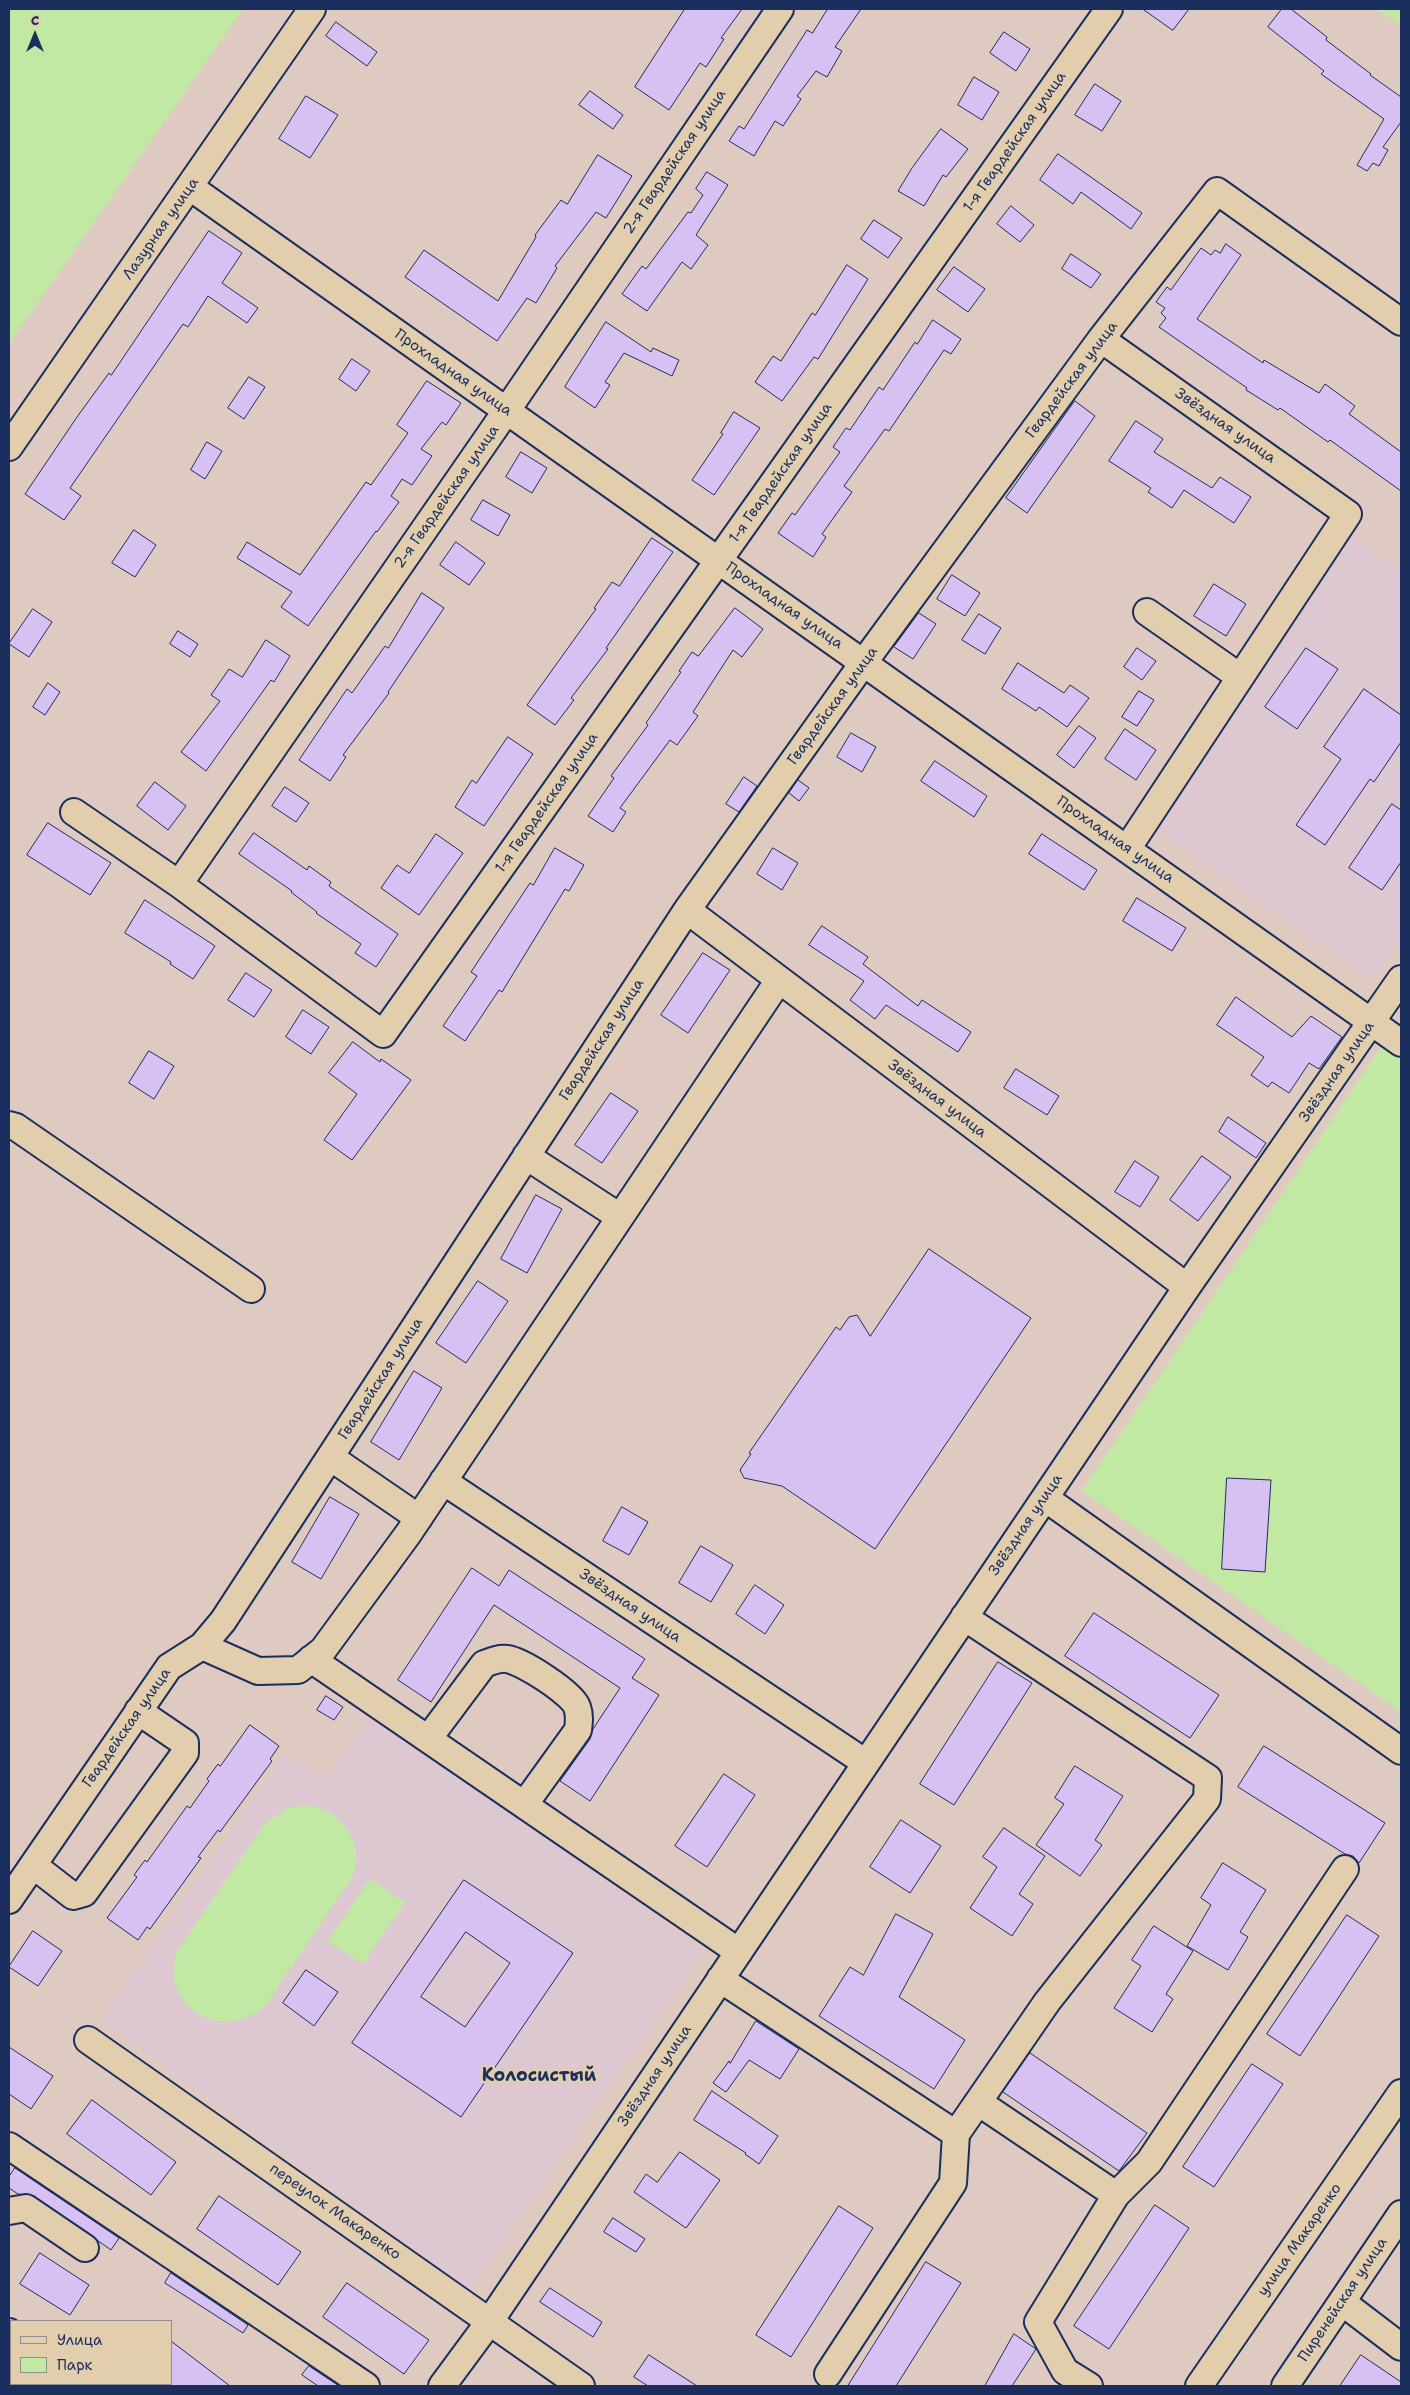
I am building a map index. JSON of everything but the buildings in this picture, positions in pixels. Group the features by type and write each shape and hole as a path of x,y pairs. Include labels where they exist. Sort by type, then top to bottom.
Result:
{"street":[{"name":"Лазурная улица","path":"9,447 312,9"},
{"name":"2-я Гвардейская улица","path":"179,884 507,410 780,9"},
{"name":"1-я Гвардейская улица","path":"179,884 383,1034 1109,9"},
{"name":"Прохладная улица","path":"190,187 1401,1043"},
{"name":"Гвардейская улица","path":"9,1900 169,1667 202,1646 223,1621 687,910 864,662 1101,339 1217,191 1401,322"},
{"name":"Звёздная улица","path":"1101,339 1348,514 1240,677"},
{"path":"1127,848 1240,677 1147,612"},
{"path":"74,812 179,884"},
{"name":"Звёздная улица","path":"687,910 1187,1287"},
{"name":"Звёздная улица","path":"442,2386 490,2321 720,1979 738,1943 866,1763 1187,1287 1401,979"},
{"path":"202,1646 258,1670 298,1670 323,1650 419,1518 779,980"},
{"path":"9,1125 16,1127 251,1289"},
{"path":"526,1156 620,1217"},
{"path":"330,1457 419,1518"},
{"name":"Звёздная улица","path":"443,1481 866,1763"},
{"path":"1045,1498 1401,1751"},
{"path":"828,2374 953,2183 956,2134 1047,2002 1206,1799 1208,1778 964,1617"},
{"path":"312,1659 524,1805 738,1943"},
{"path":"428,1739 484,1664 495,1659 518,1662 571,1696 578,1713 578,1730 524,1805"},
{"path":"33,1865 73,1896 84,1893 185,1753 186,1743 138,1711"},
{"path":"1089,2386 1065,2370 1038,2322 1116,2195 1149,2162 1345,1869"},
{"path":"720,1979 956,2134"},
{"name":"переулок Макаренко","path":"88,2040 581,2386"},
{"name":"улица Макаренко","path":"1200,2386 1401,2093"},
{"path":"978,2102 1116,2195"},
{"path":"9,2146 366,2386"},
{"path":"49,2172 18,2209 85,2248"},
{"name":"Пиренейская улица","path":"1285,2386 1401,2214"},
{"path":"1342,2302 1401,2347"}],"shaded area":[{"path":"1341,529 1401,570 1401,937 1372,979 1153,828"},
{"path":"376,1711 702,1952 469,2290 101,2019 283,1755 326,1777"}],"green space":[{"path":"9,9 243,9 9,344"},
{"path":"1376,9 1401,9 1401,25"},
{"path":"1385,1041 1401,1053 1401,1712 1082,1491"},
{"path":"305,1805 329,1813 347,1829 353,1839 356,1851 353,1876 265,2006 248,2017 231,2021 214,2020 198,2013 186,2003 177,1988 174,1971 177,1951 266,1822 288,1808"},
{"path":"370,1879 405,1902 363,1964 328,1941"}],"district":[{"name":"Колосистый","path":"539,2076"}]}
